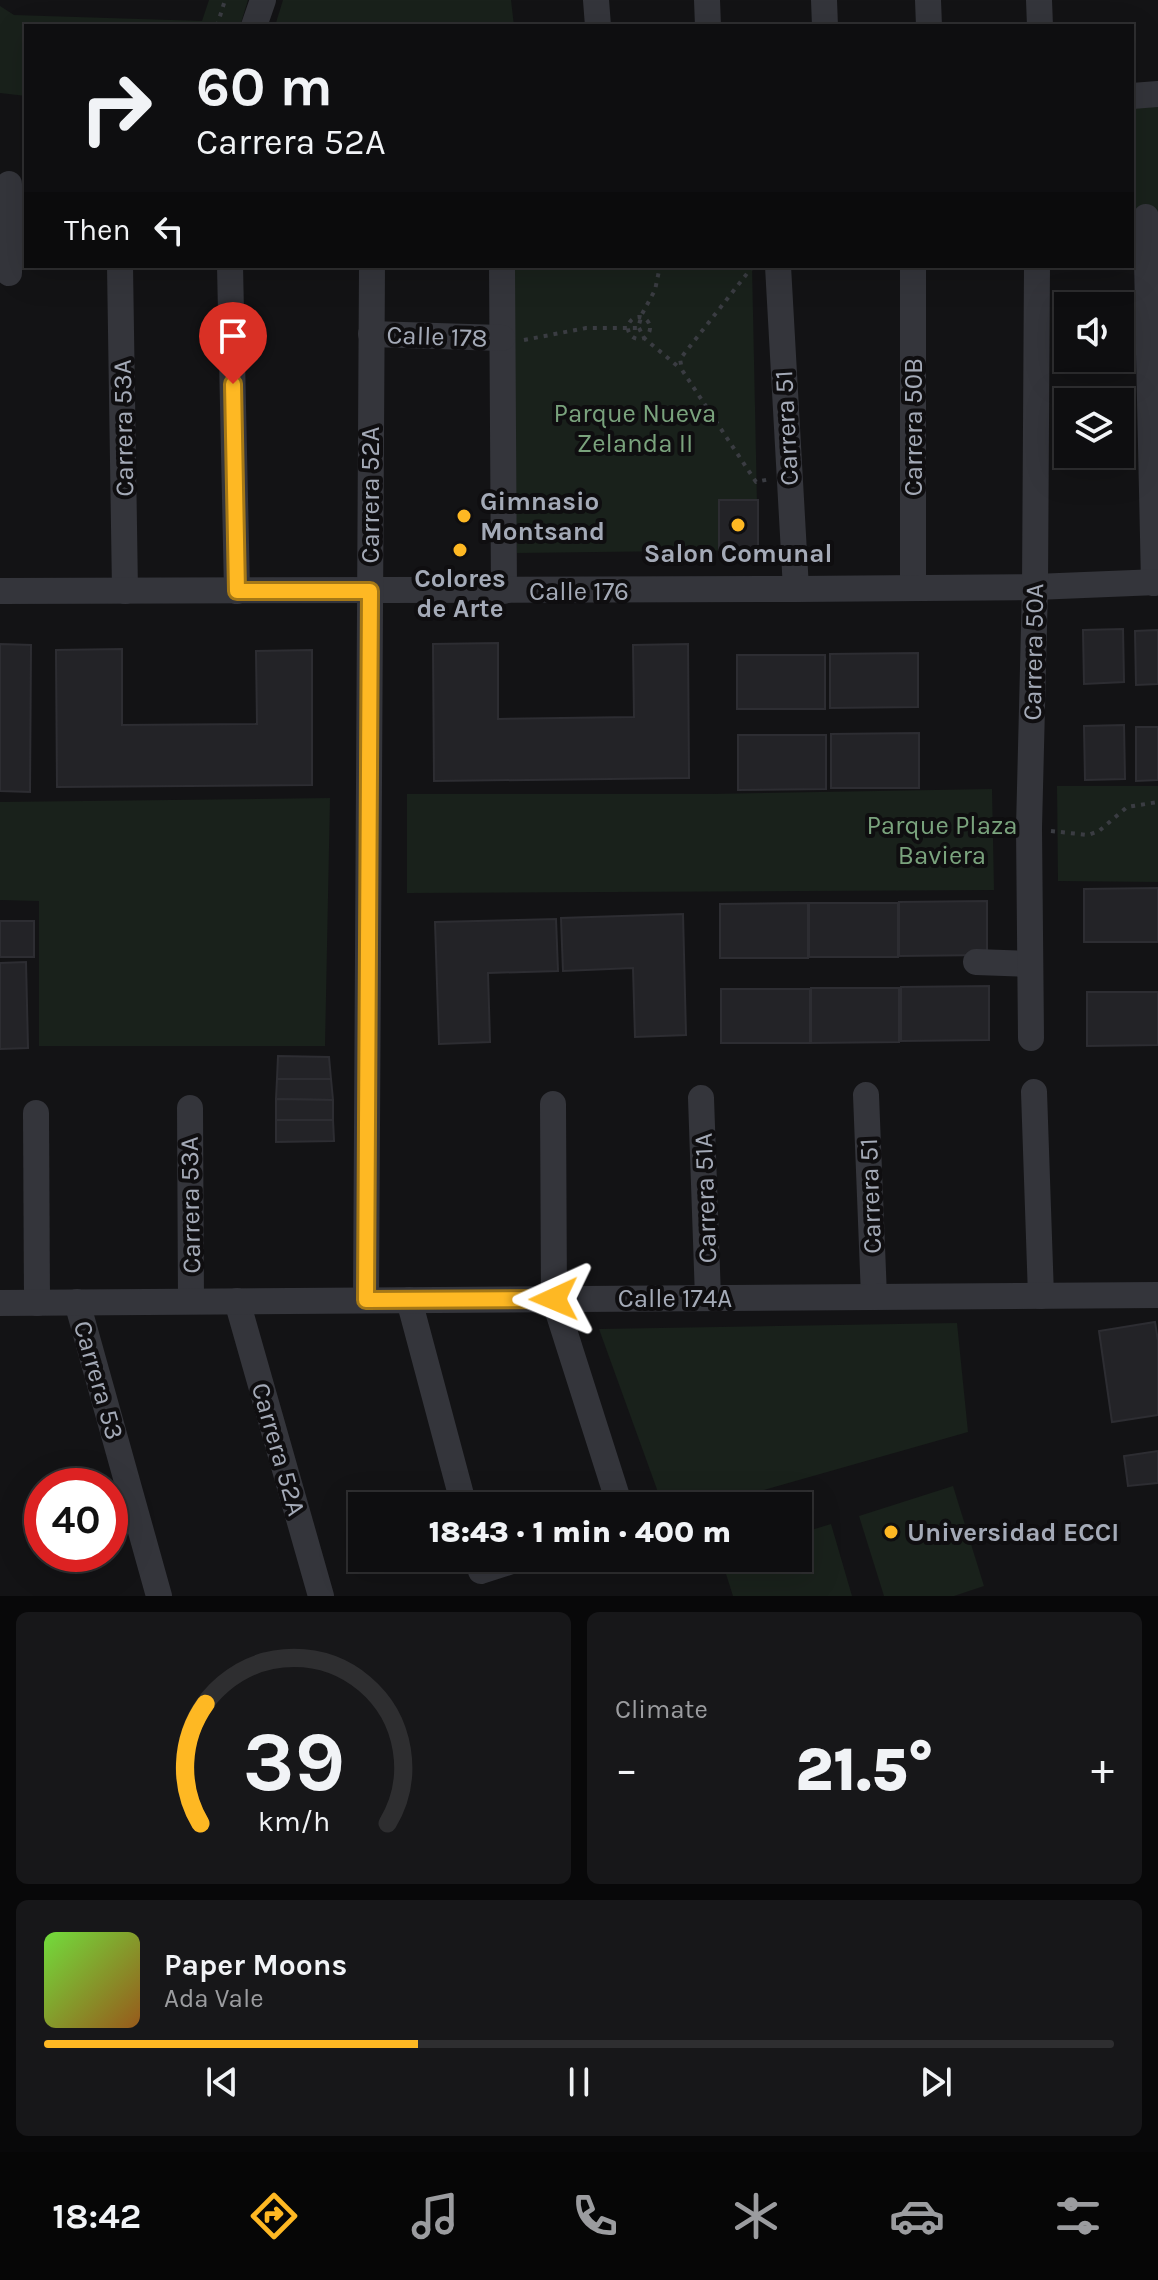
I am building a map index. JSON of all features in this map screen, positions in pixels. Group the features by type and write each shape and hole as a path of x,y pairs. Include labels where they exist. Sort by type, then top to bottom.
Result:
{"street":[{"path":"255,24 263,0"},
{"path":"596,0 598,24"},
{"path":"707,0 708,24"},
{"path":"824,0 825,24"},
{"path":"928,0 929,24"},
{"path":"1039,0 1040,24"},
{"path":"1134,96 1158,94"},
{"path":"9,273 12,184"},
{"path":"1145,217 1153,277 1156,582"},
{"name":"Carrera 53A","path":"120,268 125,591"},
{"path":"230,268 237,591"},
{"name":"Carrera 52A","path":"366,1300 372,268"},
{"path":"502,268 504,591"},
{"name":"Carrera 51","path":"778,268 796,589"},
{"name":"Carrera 50B","path":"913,268 913,588"},
{"name":"Carrera 50A","path":"1031,1038 1029,828 1035,587 1037,268"},
{"name":"Calle 178","path":"371,334 502,341"},
{"name":"Calle 176","path":"0,591 796,589 1035,587 1156,582"},
{"path":"976,962 1030,964"},
{"path":"1034,1092 1041,1296"},
{"name":"Carrera 51","path":"866,1095 874,1297"},
{"name":"Carrera 51A","path":"701,1098 708,1298"},
{"path":"553,1104 554,1299 616,1492"},
{"name":"Carrera 53A","path":"190,1108 191,1301"},
{"name":"Carrera 53","path":"36,1113 37,1303"},
{"name":"Calle 174A","path":"0,1303 1158,1295"},
{"path":"409,1300 460,1492"},
{"name":"Carrera 52A","path":"237,1301 321,1596"},
{"name":"Carrera 53","path":"77,1302 159,1596"}],"path":[{"path":"218,24 225,0"},
{"path":"660,268 655,290 638,328 644,338 682,370 756,482"},
{"path":"682,370 680,359 751,268"},
{"path":"641,317 648,321 650,327 644,338 632,337 628,328 630,321 641,317"},
{"path":"502,341 586,328 638,328"},
{"path":"1029,828 1088,835 1099,831 1127,807 1158,802"}],"green space":[{"path":"209,0 248,0 241,24 24,24 24,96 0,93 0,6 14,15 202,21"},
{"path":"283,0 511,0 514,24 276,24"},
{"path":"1158,106 1158,212 1134,213 1134,107"},
{"name":"Parque Nueva Zelanda II","path":"509,268 752,268 758,550 517,553"},
{"name":"Parque Plaza Baviera","path":"1057,786 1158,786 1158,882 1058,881"},
{"name":"Parque Plaza Baviera","path":"992,789 994,890 407,893 407,794 712,794"},
{"path":"330,798 325,1046 39,1046 39,901 0,900 0,802"},
{"path":"957,1323 968,1432 756,1492 658,1492 599,1329"},
{"path":"953,1486 984,1586 954,1596 884,1596 859,1516"},
{"path":"831,1524 852,1596 733,1596 725,1572 812,1572 812,1530"}],"building":[{"name":"Salon Comunal","path":"719,500 758,500 758,550 719,550"},
{"path":"1123,629 1124,682 1084,684 1083,630"},
{"path":"1158,630 1158,684 1136,685 1135,631"},
{"path":"498,643 498,719 634,717 633,645 688,644 689,778 434,781 433,644"},
{"path":"0,644 31,645 30,792 0,791"},
{"path":"122,649 122,725 257,724 256,651 312,650 312,785 57,787 56,650"},
{"path":"918,653 918,707 830,708 830,654"},
{"path":"737,655 825,655 825,709 737,709"},
{"path":"1124,725 1125,779 1085,780 1084,726"},
{"path":"1136,727 1158,727 1158,780 1136,781"},
{"path":"919,733 919,788 831,788 831,734"},
{"path":"738,735 826,735 826,789 738,790"},
{"path":"1158,888 1158,942 1084,942 1084,889"},
{"path":"987,901 987,955 899,956 899,902"},
{"path":"808,903 808,958 720,958 720,904"},
{"path":"809,903 898,903 898,957 809,957"},
{"path":"683,914 686,1035 635,1037 633,968 563,971 561,918"},
{"path":"556,919 558,971 488,973 490,1042 439,1044 435,922"},
{"path":"0,921 34,921 34,957 0,957"},
{"path":"26,962 28,1048 0,1049 0,963"},
{"path":"989,986 989,1040 901,1041 901,987"},
{"path":"811,988 899,988 899,1042 811,1043"},
{"path":"721,989 810,989 810,1043 721,1043"},
{"path":"1087,992 1158,992 1158,1045 1087,1046"},
{"path":"278,1056 329,1057 331,1079 277,1079"},
{"path":"277,1079 331,1079 333,1100 276,1099"},
{"path":"276,1099 333,1100 333,1120 276,1120"},
{"path":"276,1120 333,1120 334,1141 276,1142"},
{"path":"1155,1322 1158,1415 1112,1422 1099,1331"},
{"path":"1158,1451 1158,1483 1128,1486 1124,1456"}],"place":[{"name":"Gimnasio Montsand","path":"464,516"},
{"name":"Salon Comunal","path":"738,525"},
{"name":"Colores de Arte","path":"460,550"},
{"name":"Universidad ECCI","path":"891,1532"}],"route":[{"path":"233,384 237,591 370,591 366,1300 554,1299"}]}
